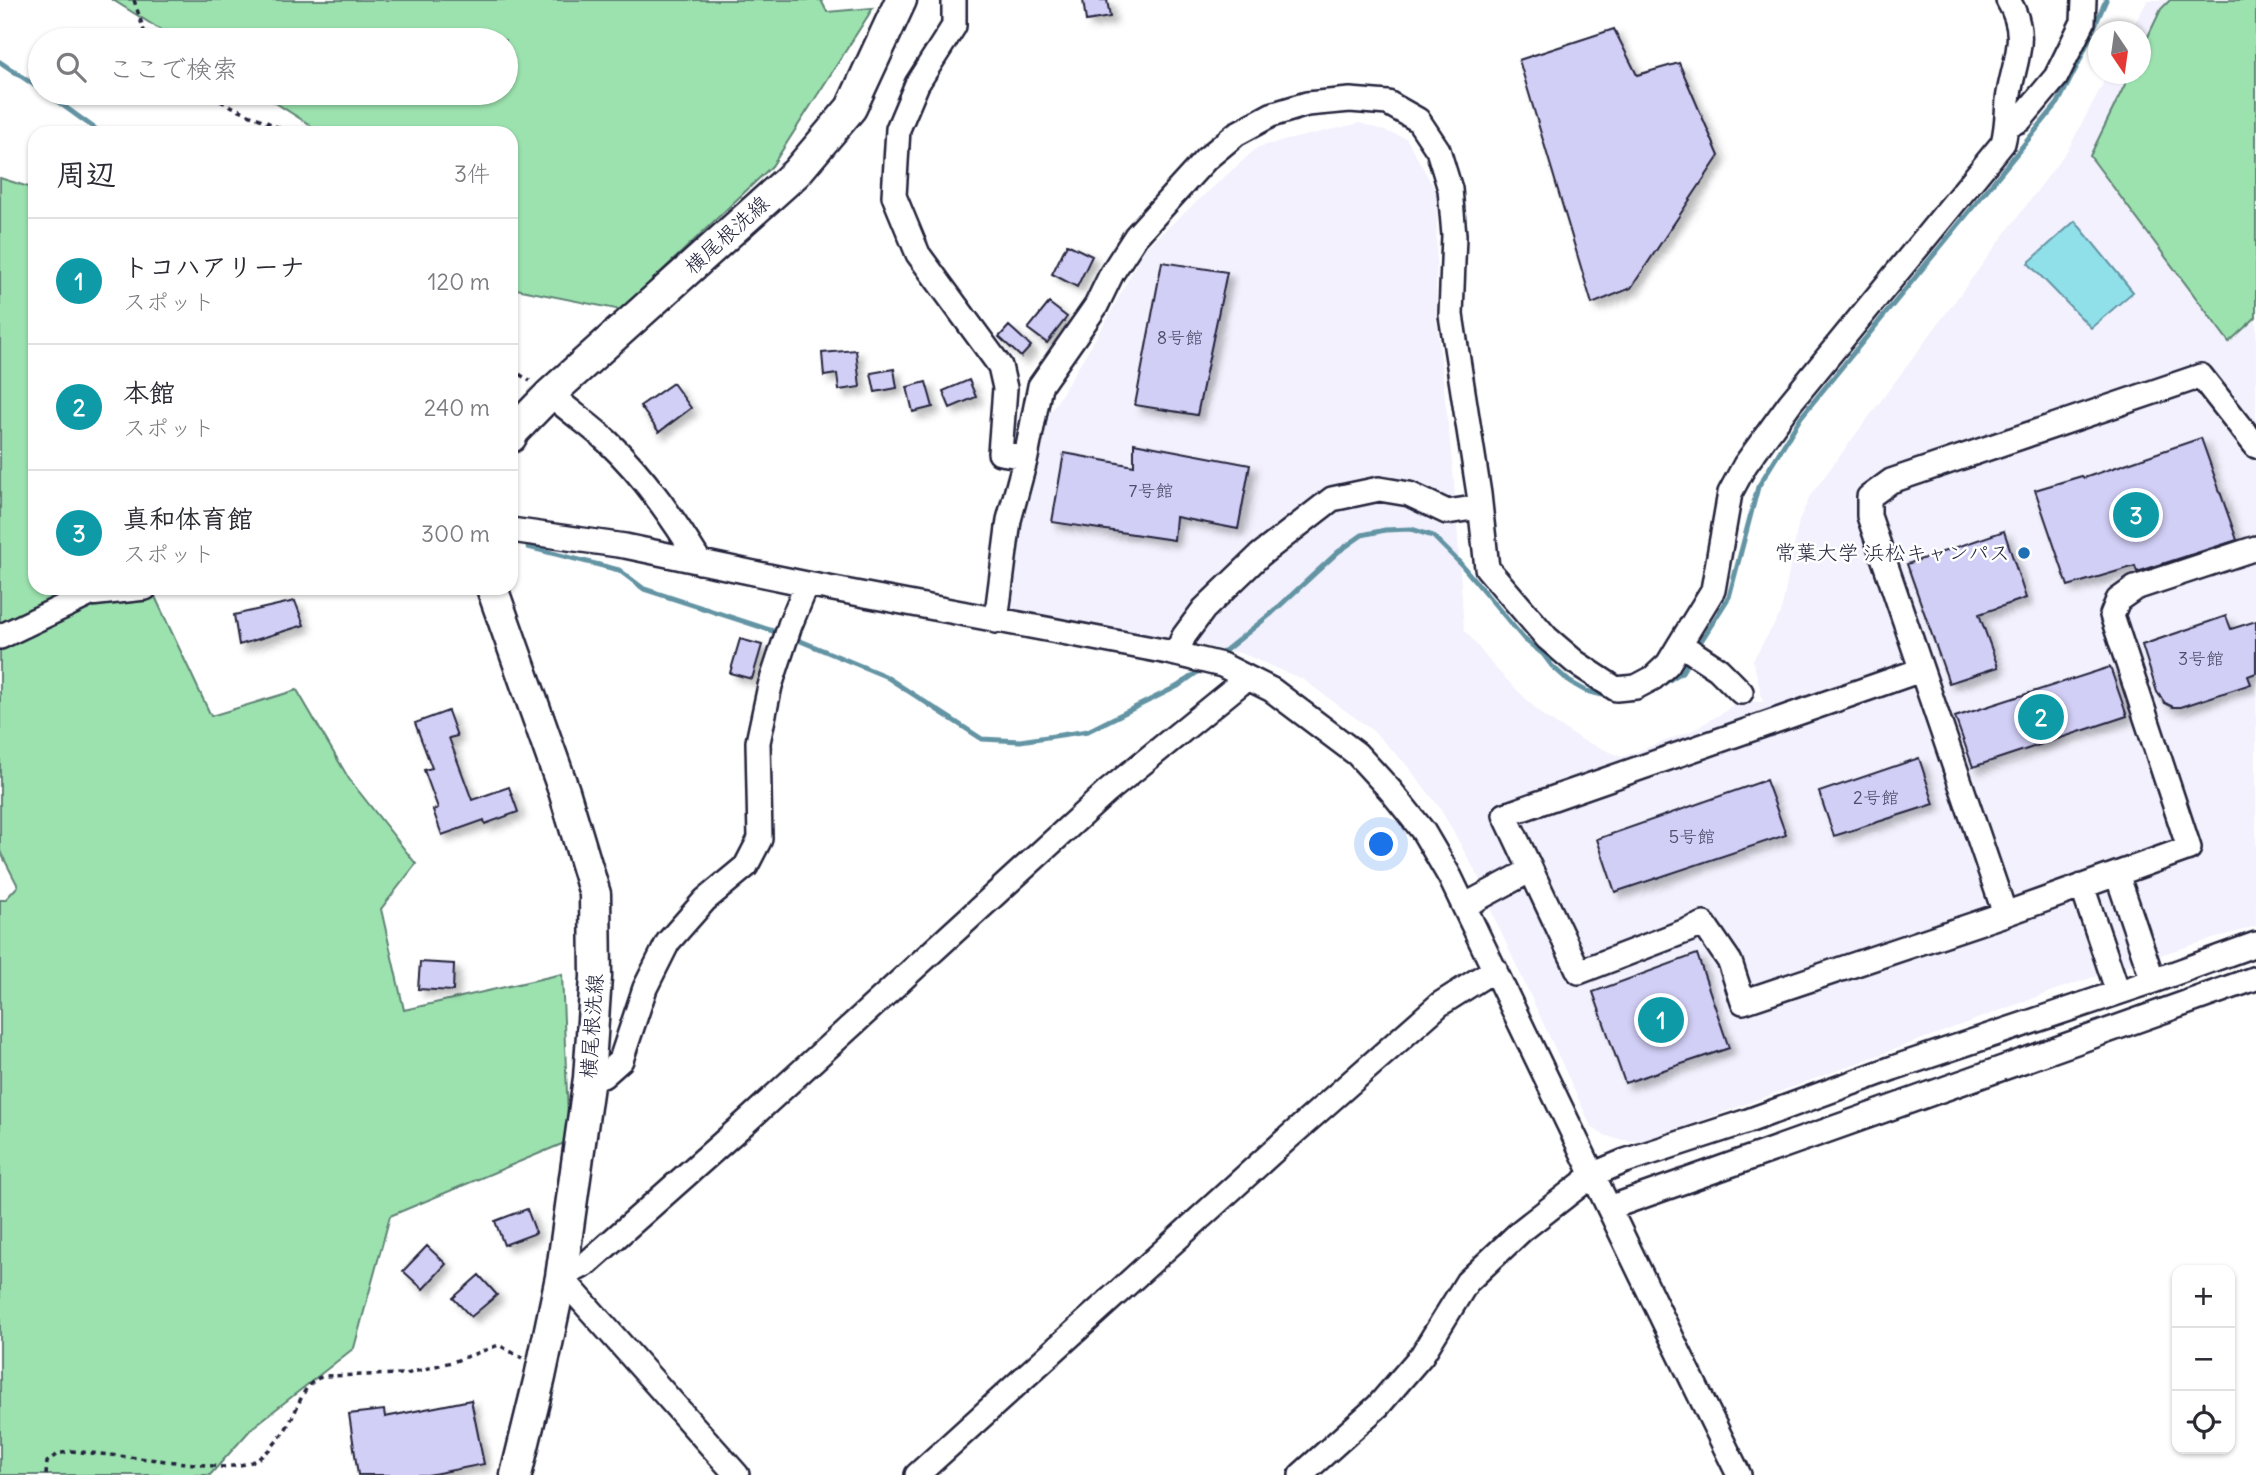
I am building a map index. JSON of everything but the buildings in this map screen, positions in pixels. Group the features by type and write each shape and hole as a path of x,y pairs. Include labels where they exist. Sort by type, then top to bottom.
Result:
{"main road":[{"name":"横尾根洗線","path":"518,426 550,394 796,173 851,108 901,0"},
{"name":"横尾根洗線","path":"494,595 564,790 595,894 596,976 589,1078 561,1277 516,1475"}],"street":[{"path":"954,0 954,26 918,84 898,130 894,196 918,254 1000,366 1005,388 1000,453 1026,457"},
{"path":"996,621 1009,520 1026,457 1040,386 1096,306 1112,273 1136,236 1206,159 1236,134 1271,115 1307,104 1350,100 1388,103 1418,120 1438,150 1450,190 1454,235 1451,315 1487,568 1547,638 1575,662 1616,689 1636,687 1653,678 1685,647 1713,590 1730,494 1745,465 1790,403 2003,143 2008,125 2008,100 2020,44 2016,14 2008,0"},
{"path":"2008,125 2020,120 2056,77 2083,22 2084,0"},
{"path":"2005,914 1869,516 1869,497 1891,481 2201,376 2256,446"},
{"path":"550,394 608,442 632,467 672,517 701,562"},
{"path":"1176,654 1184,636 1204,609 1260,555 1332,499 1379,489 1409,494 1447,512 1480,507"},
{"path":"518,531 625,546 1222,665 1272,690 1357,754 1423,831 1450,877 1739,1475"},
{"path":"1921,670 1505,815 1579,972 1704,923 1730,962 1743,1002 2005,914 2189,848 2112,615 2118,600 2135,588 2256,548"},
{"path":"589,1078 603,1076 621,1060 645,988 668,942 705,900 746,866 760,839 758,741 770,686 807,584"},
{"path":"0,637 88,595"},
{"path":"1685,647 1718,669 1741,692"},
{"path":"737,1475 561,1277 586,1264 756,1113 1107,792 1247,678"},
{"path":"1464,906 1531,870"},
{"path":"2117,874 2153,981"},
{"path":"2082,886 2118,992"},
{"path":"1301,1475 1378,1406 1422,1355 1467,1282 1521,1231 1594,1174 1625,1161 1748,1121 1893,1068 2256,944"},
{"path":"917,1475 1289,1137 1440,1004 1495,969"},
{"path":"1609,1208 2256,978"}],"path":[{"path":"134,0 143,28"},
{"path":"229,105 275,126"},
{"path":"46,1475 47,1462 57,1454 72,1451 223,1467 241,1466 264,1455 290,1421 307,1386 316,1379 325,1377 406,1374 455,1361 499,1345 523,1359 540,1377"}],"shaded area":[{"name":"常葉大学 浜松キャンパス","path":"2148,0 2256,0 2256,926 2058,989 1643,1142 1616,1139 1591,1126 1493,915 1482,883 1440,808 1406,764 1372,730 1304,680 1241,653 1007,609 1033,441 1109,316 1144,249 1258,147 1360,123 1406,138 1437,193 1436,314 1454,481 1464,629 1494,667 1543,716 1582,740 1622,757 1689,732 1723,713 1737,701 1763,702 1753,660 1781,613 1799,521 1810,496 2069,148 2103,84 2151,84 2151,21 2136,21"}],"green space":[{"path":"113,0 821,0 827,12 873,8 772,166 621,310 518,289 518,126 310,126 279,105 518,105 518,28 158,28"},
{"path":"2170,0 2256,0 2256,317 2229,342 2090,156 2125,84 2151,84 2151,30 2161,9"},
{"path":"0,178 28,187 28,595 154,595 211,716 297,690 349,779 416,864 381,909 404,1010 562,974 569,1141 390,1216 354,1348 252,1428 210,1475 0,1475 0,900 5,900 18,886 0,851"}],"water":[{"path":"2075,221 2133,292 2091,328 2028,263"}],"waterway":[{"path":"1696,649 1729,597 1758,487 1801,417 2058,103 2106,0"},
{"path":"0,62 28,81"},
{"path":"62,105 91,126"},
{"path":"1216,658 1272,613 1338,552 1362,535 1385,530 1411,529 1433,536 1460,563 1524,639 1570,682 1586,691 1611,697"},
{"path":"528,547 619,570 644,589 782,634"},
{"path":"791,637 885,676 982,739 1020,741 1088,731 1178,686 1203,668"},
{"path":"1660,686 1682,672 1691,657"}],"place":[{"name":"真和体育館","path":"2136,515"},
{"name":"常葉大学 浜松キャンパス","path":"2024,553"},
{"name":"本館","path":"2041,717"},
{"name":"トコハアリーナ","path":"1661,1020"}]}
